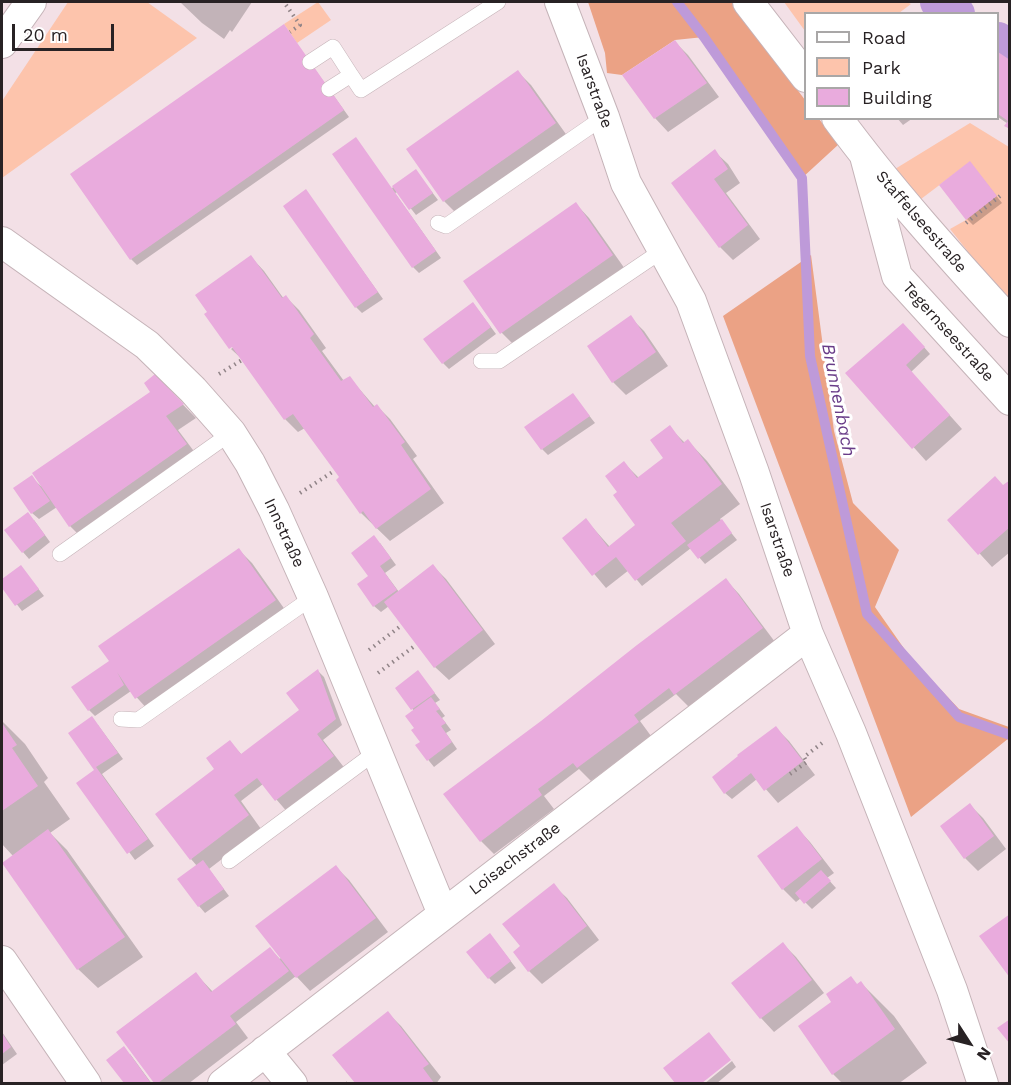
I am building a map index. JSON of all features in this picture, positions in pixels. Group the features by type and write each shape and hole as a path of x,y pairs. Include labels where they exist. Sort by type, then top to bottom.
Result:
{"street":[{"path":"2,44 31,2"},
{"name":"Isarstraße","path":"560,2 604,117 626,183 691,300 754,473 808,634 848,726 952,990 983,1083"},
{"path":"748,2 804,74"},
{"name":"Staffelseestraße","path":"838,120 865,156 939,244 1010,322"},
{"name":"Tegernseestraße","path":"865,156 897,276 1010,400"},
{"name":"Innstraße","path":"2,242 147,345 193,390 231,433 250,463 274,510 314,597 443,914"},
{"name":"Loisachstraße","path":"222,1083 808,634"},
{"path":"2,961 86,1083"},
{"path":"265,1051 292,1083"}],"lane":[{"path":"310,62 333,47 362,90 498,2"},
{"path":"329,89 351,75"},
{"path":"438,223 446,226 604,117"},
{"path":"481,361 499,361 663,250"},
{"path":"60,554 231,433"},
{"path":"121,719 138,720 314,597"},
{"path":"229,861 376,752"}],"path":[{"path":"286,5 300,25 290,32"},
{"path":"939,244 1000,196"},
{"path":"274,510 334,471"},
{"path":"347,680 402,625"},
{"path":"347,680 416,645"},
{"path":"790,774 807,762 804,757 848,726"}],"green space":[{"path":"68,2 147,2 197,38 2,178 2,101"},
{"path":"318,2 331,20 297,43 284,24"},
{"path":"784,2 907,2 911,4 900,12 804,12 804,30"},
{"path":"970,123 1009,147 1010,299 1007,301 950,229 966,220 970,162 921,199 895,169"}],"shaded area":[{"path":"588,2 732,2 804,99 804,120 820,120 839,144 802,178 704,37 675,40 622,75 607,73 605,53"},
{"path":"811,255 834,431 853,503 899,550 875,607 910,657 959,709 1009,727 1009,738 911,817 723,316"}],"building":[{"path":"284,24 344,110 130,260 70,174"},
{"path":"675,40 707,83 654,119 622,75"},
{"path":"999,53 1010,60 1010,129 1004,126 1008,121 999,115"},
{"path":"518,70 556,123 443,202 406,149"},
{"path":"356,137 436,251 412,268 332,154"},
{"path":"715,149 728,169 714,179 748,225 719,248 671,183"},
{"path":"970,161 997,196 966,220 939,185"},
{"path":"416,169 433,193 409,210 392,186"},
{"path":"306,189 378,292 355,308 283,206"},
{"path":"576,202 613,255 500,334 463,281"},
{"path":"251,255 282,298 286,295 314,334 310,338 341,381 350,376 373,407 377,404 405,442 401,445 431,489 376,529 363,511 360,514 336,480 339,477 293,414 284,420 232,347 229,349 204,314 207,312 195,295"},
{"path":"473,302 491,327 442,364 423,339"},
{"path":"631,315 656,352 612,383 587,346"},
{"path":"903,323 925,347 906,365 950,415 912,449 845,373"},
{"path":"155,374 184,404 166,416 187,444 69,527 32,473 150,392 144,383"},
{"path":"573,393 590,416 541,450 524,427"},
{"path":"670,425 683,443 688,439 722,484 671,523 686,541 635,581 616,557 592,576 562,538 586,518 608,547 635,525 613,495 617,492 605,476 624,461 637,478 663,458 650,440"},
{"path":"32,475 50,501 31,514 13,488"},
{"path":"995,476 1003,485 1010,480 1010,527 978,555 947,520"},
{"path":"28,512 45,535 22,553 4,530"},
{"path":"722,519 732,533 698,559 687,545"},
{"path":"374,535 391,558 380,566 397,590 373,607 357,584 368,576 351,553"},
{"path":"239,548 276,600 135,699 117,672 124,685 88,711 71,687 109,661 98,646"},
{"path":"433,564 483,630 434,668 384,602"},
{"path":"21,565 39,589 15,606 2,588 2,579"},
{"path":"726,578 763,628 674,695 669,688 634,715 639,722 577,768 573,763 538,789 542,795 480,842 443,794"},
{"path":"318,669 336,719 317,734 334,756 275,801 257,778 234,795 249,815 190,860 155,814 214,769 206,758 230,740 241,754 299,710 286,693"},
{"path":"418,670 435,693 411,710 395,688"},
{"path":"431,697 440,709 436,711 446,723 441,726 452,742 427,761 415,745 420,742 405,716"},
{"path":"92,716 118,753 96,767 148,839 127,854 76,783 94,770 68,733"},
{"path":"2,723 17,745 12,748 38,786 2,811"},
{"path":"776,726 803,761 764,791 751,773 724,794 712,777"},
{"path":"970,803 994,836 964,859 940,826"},
{"path":"797,826 822,859 782,890 757,856"},
{"path":"48,829 125,937 77,970 2,863"},
{"path":"203,860 224,889 198,907 177,879"},
{"path":"336,865 376,918 296,978 255,926"},
{"path":"821,870 831,881 804,904 795,893"},
{"path":"554,883 587,926 528,972 513,952 520,946 502,924"},
{"path":"1010,914 1010,978 979,936"},
{"path":"490,933 511,961 488,979 466,952"},
{"path":"783,942 812,980 760,1019 731,983"},
{"path":"270,947 289,971 230,1016 236,1024 158,1083 154,1083 116,1032 196,972 211,992"},
{"path":"851,976 857,984 861,981 895,1029 832,1075 798,1026 831,1002 826,994"},
{"path":"388,1011 429,1064 423,1068 434,1083 355,1083 332,1055"},
{"path":"1010,1019 1010,1044 997,1028"},
{"path":"709,1032 731,1060 702,1083 675,1083 663,1068"},
{"path":"2,1033 11,1047 2,1054"},
{"path":"124,1046 150,1082 124,1083 106,1060"}],"waterway":[{"name":"Brunnenbach","path":"677,2 802,178 810,356 867,614 959,717 1010,735"},
{"path":"938,2 954,12"},
{"path":"999,41 1010,48"}]}
